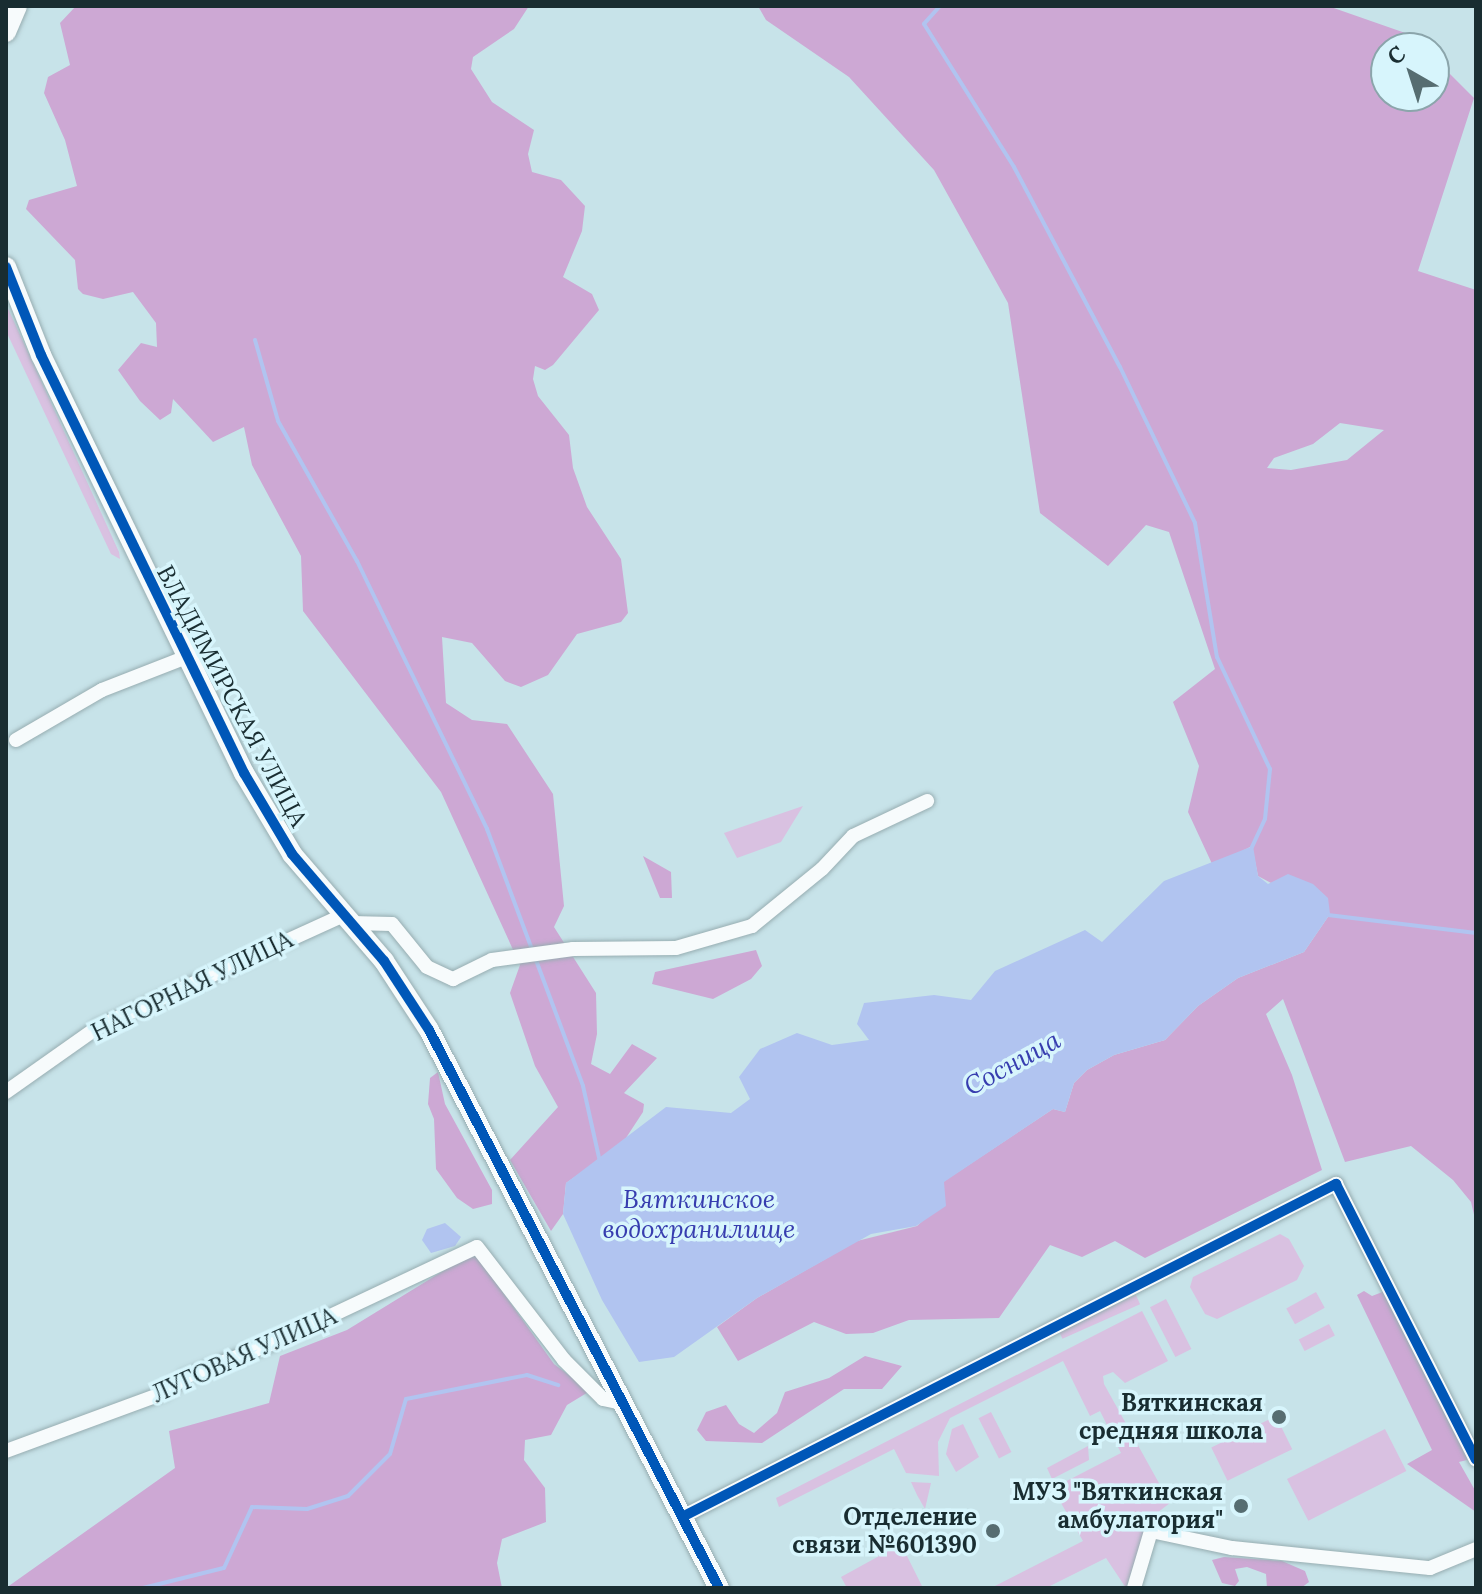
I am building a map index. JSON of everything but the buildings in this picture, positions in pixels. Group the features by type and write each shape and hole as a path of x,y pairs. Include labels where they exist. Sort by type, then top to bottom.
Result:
{"street":[{"path":"6,32 17,6"},
{"name":"ВЛАДИМИРСКАЯ УЛИЦА","path":"6,267 41,355 184,658 292,854 384,961 429,1030 719,1588"},
{"path":"16,740 102,690 184,658"},
{"path":"347,919 392,924 427,967 453,979 492,960 573,949 686,946 752,926 822,869 853,836 927,801"},
{"name":"НАГОРНАЯ УЛИЦА","path":"6,1092 98,1027 347,919"},
{"path":"684,1516 1336,1184 1476,1460"},
{"name":"ЛУГОВАЯ УЛИЦА","path":"6,1451 164,1393 185,1377 273,1343 477,1247 564,1360 603,1399 626,1404"},
{"path":"1134,1588 1151,1531 1232,1548 1430,1568 1476,1549"}],"shaded area":[{"path":"76,6 529,6 514,29 473,57 471,69 492,102 534,130 528,154 532,172 561,180 585,206 582,231 563,277 592,294 599,310 553,365 545,370 535,366 533,379 538,396 569,435 573,468 587,507 621,559 628,613 621,622 577,634 548,675 521,687 505,681 472,643 442,637 446,703 472,720 507,724 553,794 564,906 554,927 596,993 597,1034 591,1064 610,1074 632,1044 657,1058 624,1093 644,1104 643,1112 622,1144 566,1183 563,1214 551,1231 510,1160 558,1107 535,1066 510,993 520,965 441,792 303,611 301,556 252,465 244,427 213,442 173,399 171,413 160,420 140,401 118,370 141,343 157,347 156,323 133,292 103,299 83,294 78,289 75,260 26,209 29,200 77,186 65,140 44,93 48,77 70,65 60,23"},
{"path":"758,6 1328,6 1402,32 1370,32 1370,112 1450,112 1450,74 1474,98 1418,271 1476,290 1476,1223 1471,1202 1453,1180 1411,1146 1345,1162 1283,999 1266,1014 1292,1075 1322,1170 1145,1258 1115,1241 1082,1257 1050,1245 999,1318 909,1320 873,1333 846,1334 814,1322 738,1361 717,1327 757,1298 857,1241 917,1226 937,1208 943,1182 1053,1109 1065,1112 1074,1083 1087,1070 1114,1055 1165,1040 1198,1006 1238,978 1304,952 1330,914 1258,876 1252,846 1213,866 1188,812 1199,766 1173,702 1215,669 1169,532 1146,525 1108,566 1040,513 1008,303 934,170 849,77 766,20","holes":["1340,423 1384,430 1347,460 1291,470 1267,468 1274,458 1313,444"]},
{"path":"6,304 120,559 111,554 6,331"},
{"path":"803,806 781,842 737,858 724,833"},
{"path":"643,856 671,872 672,898 660,898"},
{"path":"756,950 762,966 751,979 713,999 652,984 655,972"},
{"path":"438,1072 445,1104 492,1190 492,1204 473,1209 457,1198 436,1169 434,1119 428,1104 430,1078"},
{"path":"1280,1234 1289,1239 1304,1266 1297,1280 1217,1319 1205,1314 1190,1287 1193,1277"},
{"path":"474,1252 554,1364 590,1391 567,1405 551,1435 525,1440 524,1460 545,1488 546,1522 502,1539 497,1563 502,1588 6,1588 175,1468 169,1431 269,1403 280,1356 347,1330"},
{"path":"1364,1291 1372,1296 1385,1291 1466,1451 1467,1460 1459,1462 1476,1492 1476,1512 1407,1464 1432,1450 1357,1295"},
{"path":"1316,1292 1325,1308 1295,1324 1286,1308"},
{"path":"1136,1295 1140,1304 1062,1339 1058,1330"},
{"path":"1166,1299 1191,1349 1175,1357 1150,1307"},
{"path":"1142,1311 1168,1361 1125,1383 1113,1372 1103,1376 1104,1384 1170,1503 1149,1519 1126,1588 1106,1558 1046,1588 991,1588 1083,1541 1061,1503 1057,1486 1121,1453 1100,1411 1090,1416 1063,1361 950,1418 938,1442 939,1476 906,1473 894,1449 779,1507 776,1498"},
{"path":"1329,1324 1335,1336 1305,1351 1299,1339"},
{"path":"865,1356 902,1366 882,1389 844,1389 762,1443 706,1441 697,1430 706,1412 726,1405 739,1424 754,1433 777,1413 785,1392 829,1378"},
{"path":"991,1412 1011,1452 999,1458 979,1418"},
{"path":"1276,1416 1292,1449 1228,1481 1211,1448"},
{"path":"963,1424 979,1457 956,1472 946,1454 952,1429"},
{"path":"1385,1429 1406,1471 1308,1521 1287,1479"},
{"path":"1088,1446 1089,1460 1052,1479 1047,1468"},
{"path":"911,1482 931,1483 925,1509 917,1495"},
{"path":"901,1544 923,1588 847,1588 841,1577"},
{"path":"1224,1557 1282,1561 1305,1571 1309,1582 1301,1588 1267,1588 1266,1574 1247,1567 1235,1569 1239,1581 1235,1586 1222,1583 1212,1560"}],"water":[{"name":"Вяткинское водохранилище","path":"1253,846 1258,876 1268,884 1288,874 1313,884 1328,898 1330,914 1304,952 1238,978 1198,1006 1165,1040 1114,1055 1087,1070 1074,1083 1065,1112 1053,1109 944,1182 946,1206 916,1226 871,1234 757,1298 674,1357 639,1362 602,1300 563,1214 566,1183 666,1107 731,1113 750,1099 739,1077 760,1049 797,1033 832,1045 869,1040 857,1024 864,1003 934,995 971,1000 995,971 1085,930 1102,942 1164,881"},
{"path":"445,1223 461,1237 455,1246 431,1253 422,1240 427,1229"}],"waterway":[{"path":"940,6 924,24 1014,167 1120,367 1195,523 1217,657 1270,769 1265,819 1252,847"},
{"path":"255,340 278,421 357,561 487,829 583,1086 600,1162"},
{"name":"Сосница","path":"1328,915 1476,933"},
{"name":"Сосница","path":"143,1588 224,1568 252,1507 307,1509 348,1496 390,1454 406,1399 527,1375 558,1385"}],"cycle path":[{"path":"6,267 41,355 244,773 292,854 384,961 429,1030 719,1588"},
{"path":"684,1516 1336,1184 1476,1460"}],"place":[{"name":"Вяткинская средняя школа","path":"1279,1417"},
{"name":"МУЗ \"Вяткинская амбулатория\"","path":"1241,1506"},
{"name":"Отделение связи №601390","path":"993,1531"}]}
